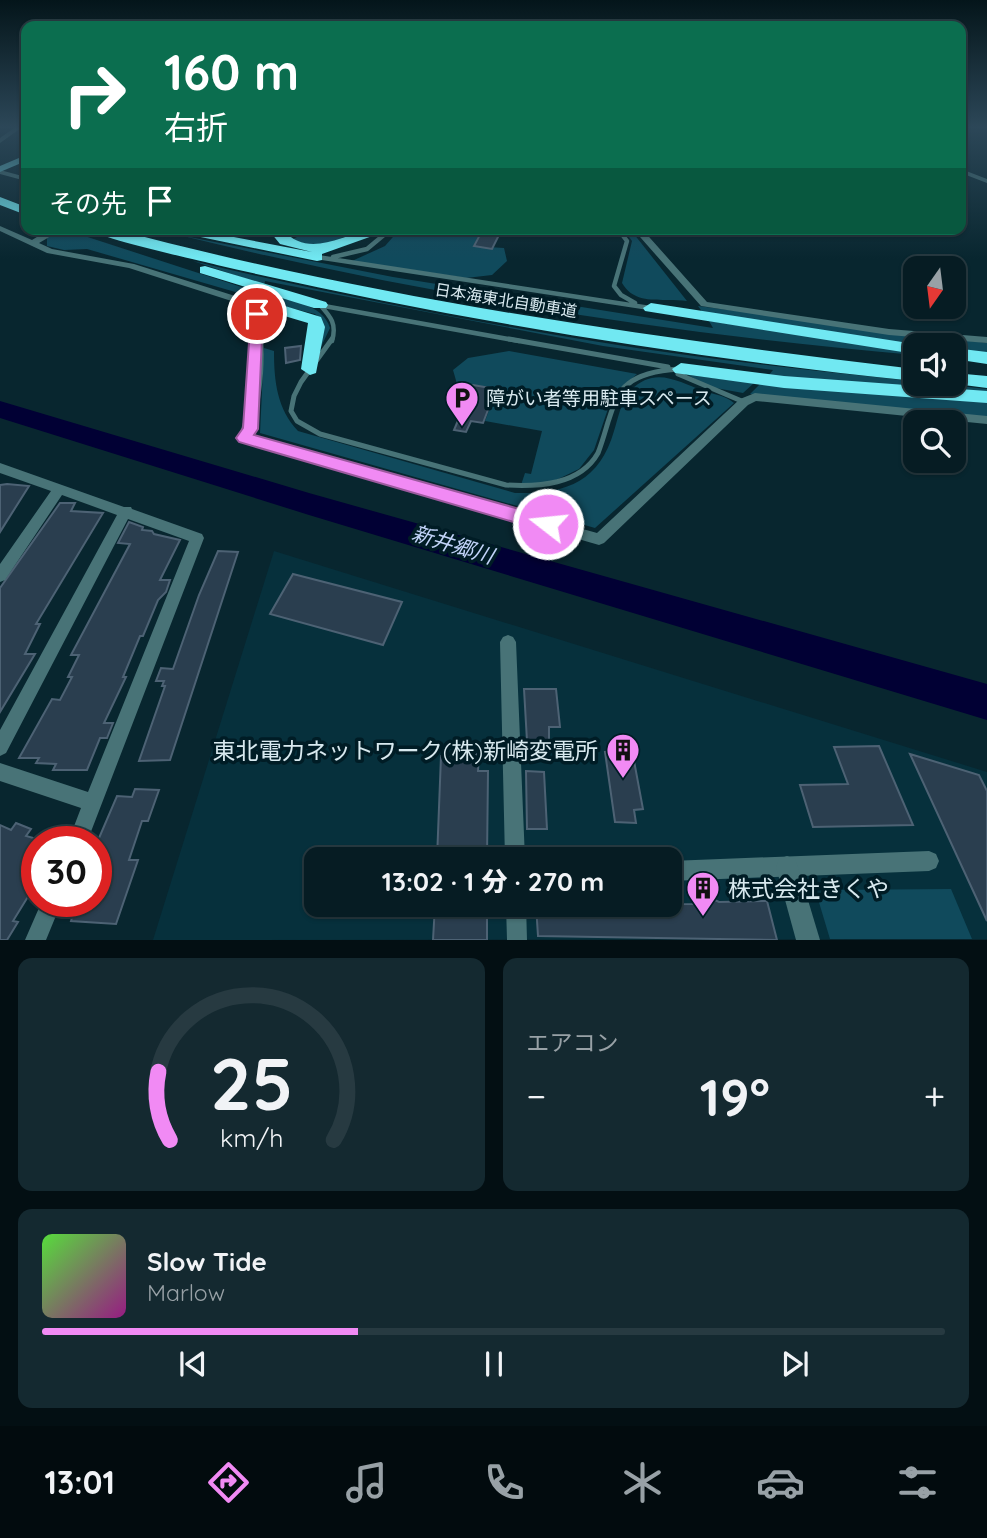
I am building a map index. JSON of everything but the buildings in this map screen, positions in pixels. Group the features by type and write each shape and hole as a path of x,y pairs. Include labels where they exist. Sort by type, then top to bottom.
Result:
{"highway":[{"path":"2,196 21,197"},
{"path":"2,196 21,206"},
{"path":"101,235 244,284 320,305"},
{"name":"日本海東北自動車道","path":"120,235 254,270 452,311 646,341 903,373"},
{"name":"日本海東北自動車道","path":"160,235 316,273 521,310 676,333 903,361"},
{"path":"201,235 317,257"},
{"path":"280,235 285,241 316,249 328,249 345,236"},
{"path":"255,309 272,307 315,320 317,327 310,369"},
{"path":"652,308 903,347"},
{"path":"966,355 987,358"},
{"path":"966,366 987,368"},
{"path":"680,372 987,397"},
{"path":"966,380 987,382"}],"street":[{"path":"3,172 21,177"},
{"path":"966,173 987,181"},
{"path":"0,228 50,251 131,265 233,296 255,309 255,380 250,429 244,438 599,539 744,402 755,397 987,420"},
{"path":"33,243 46,235"},
{"path":"641,235 704,304 889,332 987,340"},
{"path":"0,468 197,538 84,826"},
{"path":"0,576 60,488"},
{"path":"0,747 125,511"},
{"path":"508,642 515,847"},
{"path":"0,772 94,803"},
{"path":"682,871 929,861"},
{"path":"787,867 808,940"},
{"path":"35,940 45,917"},
{"path":"516,917 517,940"}],"lane":[{"path":"317,257 357,253 375,245 385,235"},
{"path":"622,235 627,241 615,283 616,290 629,300 652,308"},
{"path":"317,257 652,308"},
{"path":"320,305 335,322 335,337 290,399 291,411 307,429 506,485 538,487 569,478 591,462 598,452 616,398 628,383 657,371 680,372"},
{"path":"320,305 680,372 744,402"}],"shaded area":[{"path":"52,235 81,235 263,294 263,300 87,249 64,250 47,246 47,238"},
{"path":"179,235 393,277 713,328 709,321 903,350 903,354 730,336 545,309 361,276"},
{"path":"301,235 349,235 318,247 291,240"},
{"path":"395,235 479,235 473,246 504,248 507,261 492,275 466,278 352,261 385,246"},
{"path":"628,235 635,235 687,301 651,300 628,290 622,283 632,241"},
{"path":"193,261 497,325 648,349 903,380 903,386 768,376 773,370 603,346 265,281 264,285"},
{"path":"267,295 304,304 320,313 330,328 319,351 321,319 315,314 267,302"},
{"path":"698,306 909,333 903,333 903,343 703,313"},
{"path":"966,340 987,343 987,354 966,351"},
{"path":"264,348 274,351 281,404 298,431 515,493 564,488 589,474 607,449 627,395 639,383 648,379 658,377 676,380 734,403 595,528 260,433"},
{"path":"509,351 637,374 612,397 594,450 579,469 552,482 521,485 525,473 531,474 542,431 485,421 497,389 457,384 453,370 468,358"},
{"path":"688,375 754,383 743,393 710,387"},
{"path":"760,384 987,402 987,417 966,415 966,410 915,410 750,394"},
{"path":"966,387 987,389 987,392 966,390"},
{"path":"274,551 987,772 987,939 153,940"},
{"path":"951,889 972,939 830,939 818,899 830,890"}],"waterway":[{"name":"新井郷川","path":"0,409 309,504 987,702"}],"place":[{"name":"障がい者等用駐車スペース","path":"462,428"},
{"name":"東北電力ネットワーク(株)新崎変電所","path":"623,780"},
{"name":"株式会社きくや","path":"703,918"}],"route":[{"path":"257,314 256,368 250,429 244,438 548,524"}]}
